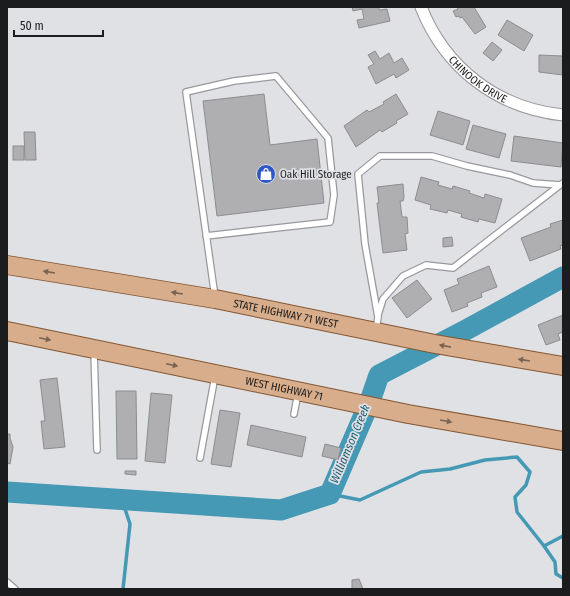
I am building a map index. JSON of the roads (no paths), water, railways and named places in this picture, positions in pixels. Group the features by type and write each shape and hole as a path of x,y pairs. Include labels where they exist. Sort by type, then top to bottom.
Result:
{"main road":[{"name":"STATE HIGHWAY 71 WEST","path":"7,265 377,325 483,353 563,366"},
{"name":"WEST HIGHWAY 71","path":"7,331 408,414 563,442"}],"street":[{"name":"CHINOOK DRIVE","path":"421,7 428,24 451,59 468,77 503,97 525,107 563,115"}],"lane":[{"path":"206,236 330,222 334,195 328,138 276,76 234,81 186,92 206,236 216,299"},
{"path":"377,325 365,244 358,174 380,156 432,156 510,176 533,184 561,184"},
{"path":"377,325 382,299 403,276 426,265 453,268 561,184"},
{"path":"94,349 97,450"},
{"path":"200,458 215,374"},
{"path":"294,414 298,391"},
{"path":"7,582 15,589"}],"waterway":[{"name":"Williamson Creek","path":"7,492 281,510 330,494 370,401 379,375 563,277"},
{"path":"330,494 360,500 421,472 450,469 485,460 517,457 530,472 526,485 515,497 517,512 544,546 563,536"},
{"path":"122,500 130,524 123,589"},
{"path":"544,546 555,562 556,574 563,578"}],"place":[{"name":"Oak Hill Storage","path":"266,174"}]}
